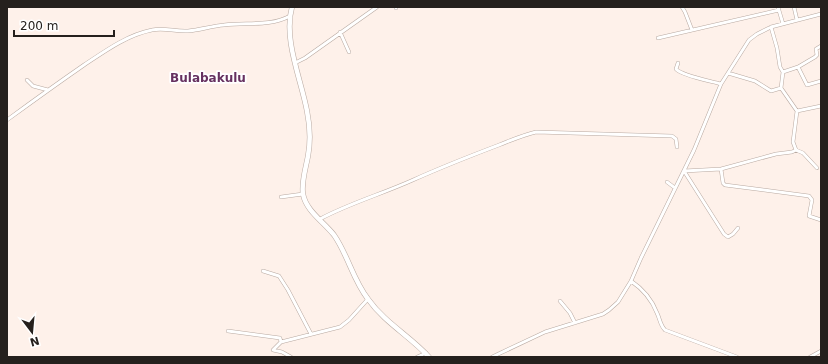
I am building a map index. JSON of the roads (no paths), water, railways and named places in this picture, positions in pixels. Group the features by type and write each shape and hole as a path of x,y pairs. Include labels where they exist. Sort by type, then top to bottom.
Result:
{"street":[{"path":"292,7 290,16 292,43 310,131 303,194 309,207 338,241 358,283 368,299 395,328 421,348 427,355 417,357"},
{"path":"295,63 305,58 377,7"},
{"path":"682,7 692,30"},
{"path":"794,7 797,20"},
{"path":"658,38 778,9 783,24"},
{"path":"492,357 552,329 592,318 609,310 618,302 631,281 694,150 721,84 749,40 771,27 821,14"},
{"path":"7,120 96,57 119,43 151,30 161,28 190,31 226,24 272,23 281,21 290,16"},
{"path":"771,27 777,48 780,67 783,72 781,88 798,111 793,142 796,150 803,154 817,168"},
{"path":"340,32 349,52"},
{"path":"783,72 815,57 817,55 816,49 821,46"},
{"path":"678,63 676,69 679,72 688,76 721,84"},
{"path":"798,66 808,85 821,81"},
{"path":"728,73 755,81 771,91 781,88"},
{"path":"27,80 33,86 48,90"},
{"path":"798,111 821,106"},
{"path":"320,219 339,209 521,135 536,132 672,136 676,138 677,147"},
{"path":"684,171 721,169 796,150"},
{"path":"721,169 724,184 809,196 812,200 810,216 821,220"},
{"path":"684,171 724,234 728,237 731,236 738,228"},
{"path":"667,182 675,188"},
{"path":"281,197 303,194"},
{"path":"263,271 279,276 311,334"},
{"path":"631,281 640,286 646,293 657,312 661,325 665,330 737,357"},
{"path":"291,357 282,352 273,350 281,342 331,330 345,324 368,299"},
{"path":"560,301 576,322"},
{"path":"228,332 280,338 281,342"},
{"path":"810,357 821,351"}],"district":[{"name":"Bulabakulu","path":"208,78"}]}
